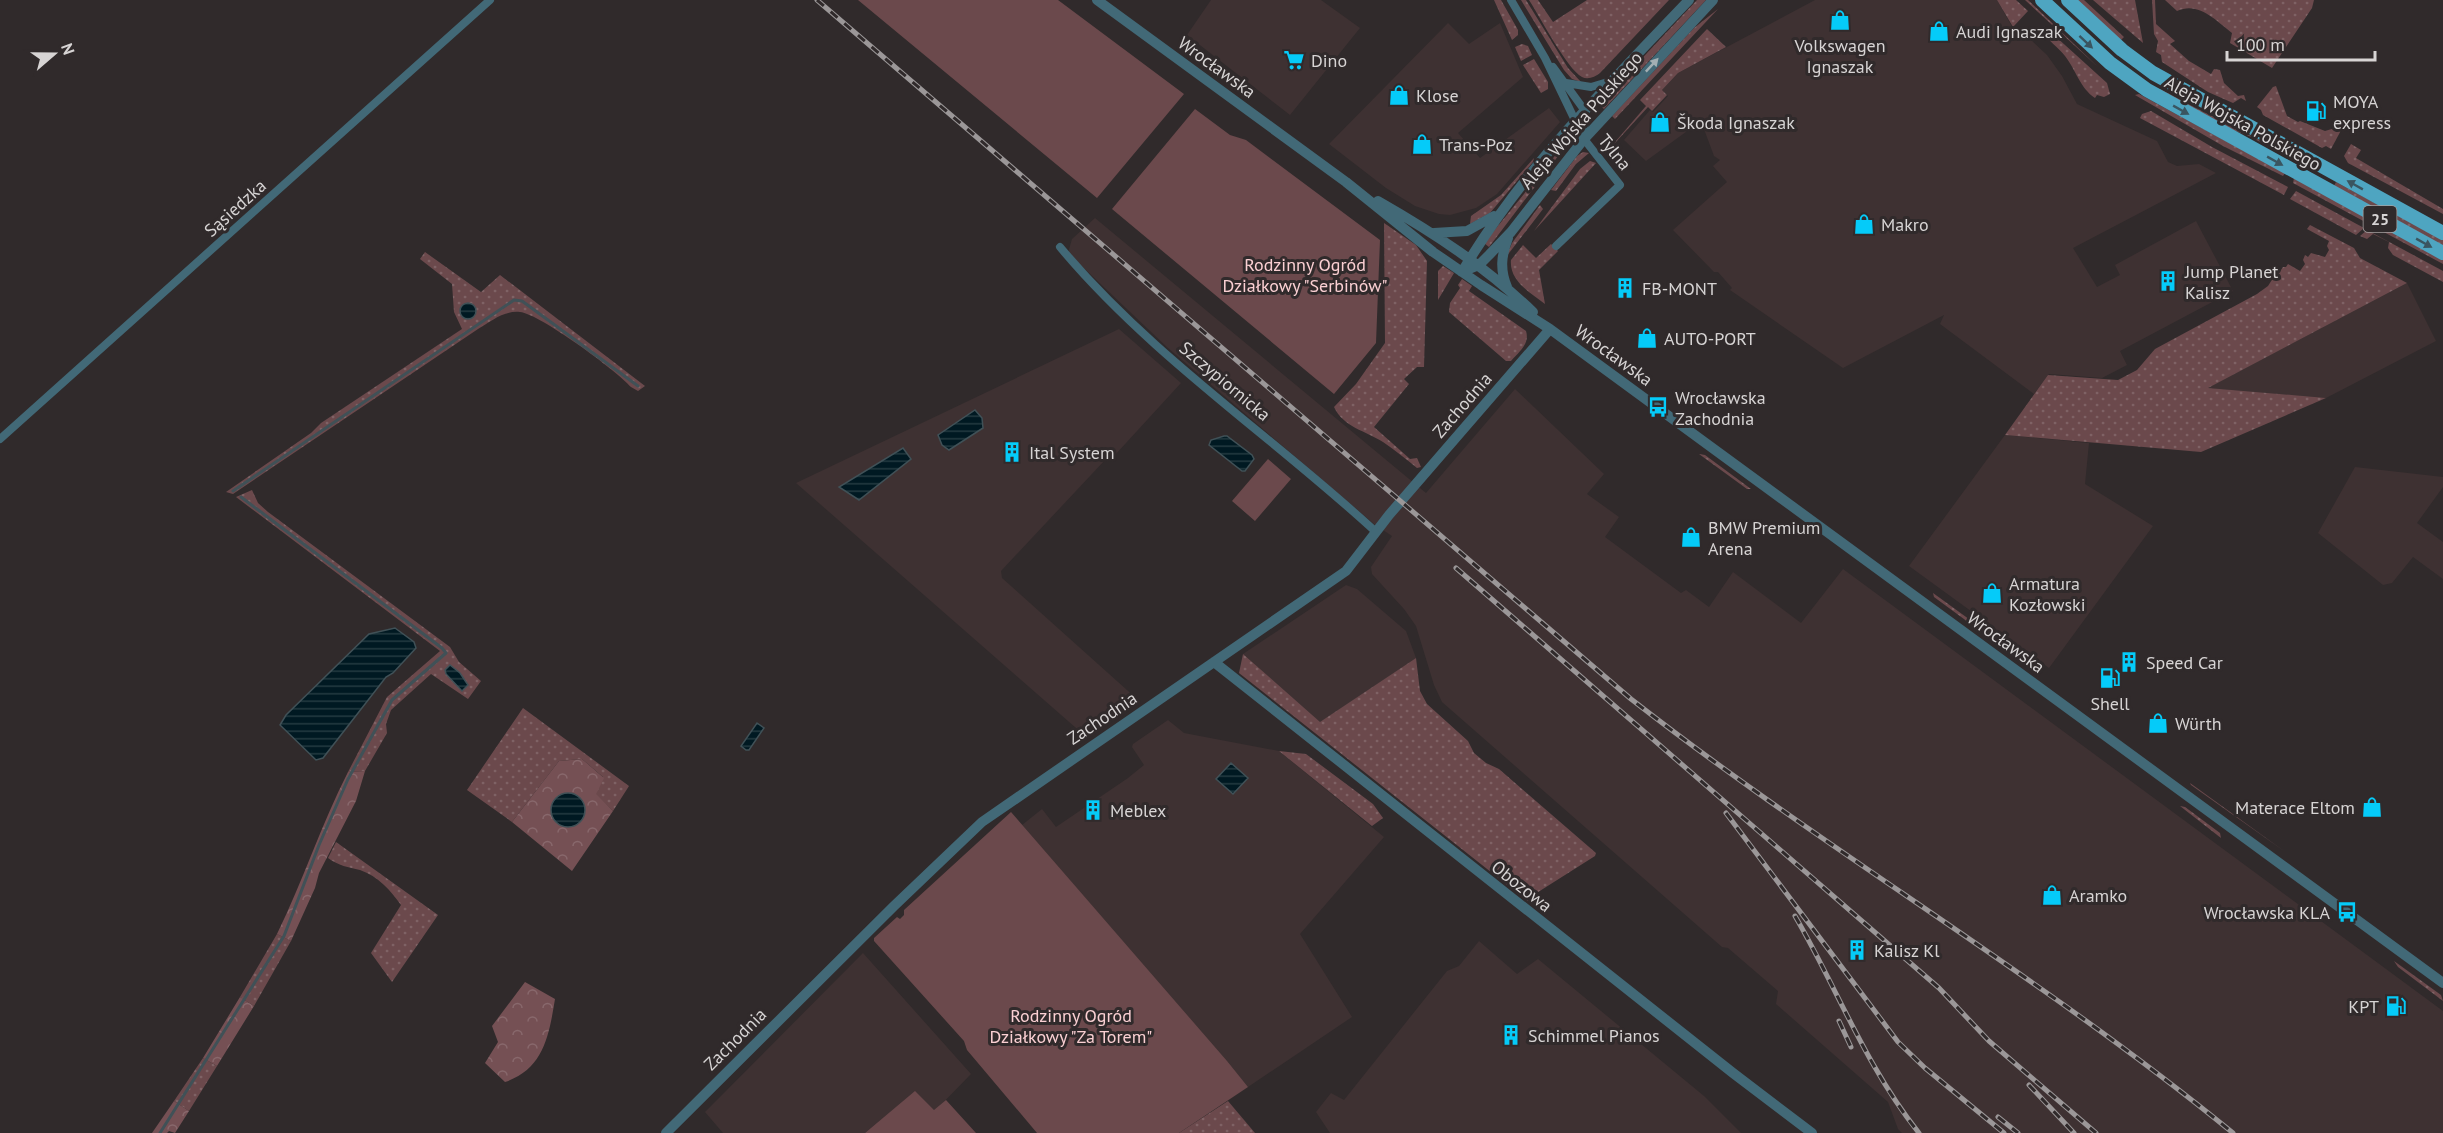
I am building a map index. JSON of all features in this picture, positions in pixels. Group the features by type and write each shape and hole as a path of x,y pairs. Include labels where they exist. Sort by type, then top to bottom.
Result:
{"main road":[{"name":"Aleja Wojska Polskiego","path":"2042,0 2106,60 2147,90 2443,253"},
{"name":"Aleja Wojska Polskiego","path":"2068,0 2122,50 2166,81 2443,233"}],"street":[{"name":"Sąsiedzka","path":"0,439 490,0"},
{"name":"Wrocławska","path":"1097,0 1346,182 1462,272 1550,329 2443,983"},
{"name":"Tylna","path":"1511,0 1545,58 1584,139 1620,185 1556,246"},
{"name":"Aleja Wojska Polskiego","path":"1474,262 1502,211 1575,122 1689,0"},
{"name":"Aleja Wojska Polskiego","path":"1474,262 1510,232 1584,139 1713,0"},
{"name":"Tylna","path":"1545,58 1585,111 1584,139"},
{"path":"1566,83 1591,87 1614,79"},
{"name":"Wrocławska","path":"1346,182 1434,233 1507,288 1550,329"},
{"path":"1434,233 1467,231 1502,211"},
{"path":"1507,288 1502,272 1502,260 1510,232"},
{"name":"Szczypiornicka","path":"1060,247 1100,291 1170,357 1314,476 1377,532"},
{"path":"1462,272 1474,262"},
{"name":"Zachodnia","path":"666,1133 876,923 982,822 1338,578 1360,556 1377,532 1550,329"},
{"name":"Obozowa","path":"1214,662 1726,1068 1812,1133"}],"shaded area":[{"path":"1211,0 1321,0 1360,28 1290,115 1187,35"},
{"path":"1815,0 1997,0 2019,39 2030,39 2047,55 2062,76 2077,104 2157,141 2168,162 2177,166 2199,164 2216,173 2073,248 2097,287 2120,275 2115,265 2196,221 2233,291 2120,351 2127,365 2102,378 2049,374 2034,394 1940,324 1944,315 1843,368 1730,290 1732,288 1718,272 1714,272 1673,230 1727,182 1713,166 1720,160 1714,156 1701,121 1646,161 1624,140 1650,110 1653,112 1668,96 1662,90 1678,73"},
{"path":"1448,23 1469,44 1500,23 1523,77 1458,133 1480,158 1549,108 1560,122 1497,194 1476,208 1450,215 1415,206 1386,188 1329,144"},
{"path":"1095,218 1426,493 1515,389 1604,474 1587,494 1619,517 1605,537 1681,593 1686,590 1709,607 1733,572 1801,623 1843,569 2443,1011 2443,1133 1902,1133 1898,1129 1888,1102 1776,1004 1778,991 1728,948 1722,947 1442,702 1434,685 1416,626 1404,609 1372,574 1371,567 1392,536 1374,524 1168,348 1068,253 1072,239"},
{"path":"2407,283 2436,341 2326,398 2207,388"},
{"path":"1119,329 1181,383 1115,455 1105,460 1001,571 1002,578 1137,699 1084,735 796,483"},
{"path":"2005,435 2089,443 2085,484 2153,526 2049,668 1909,566"},
{"path":"2355,467 2443,477 2443,487 2417,523 2443,542 2443,579 2413,557 2392,583 2383,585 2318,533"},
{"path":"1346,585 1357,589 1406,631 1416,658 1320,723 1243,654"},
{"path":"1168,720 1184,733 1279,751 1384,837 1300,934 1352,1017 1248,1087 1022,825 1042,809 1056,827 1128,778 1144,765 1132,747 1133,744"},
{"path":"1479,941 1517,974 1538,959 1704,1096 1741,1133 1330,1133 1316,1112 1331,1093 1344,1100 1447,971 1459,966"},
{"path":"863,953 971,1074 935,1111 915,1092 865,1133 723,1133 705,1112"}],"green space":[{"path":"858,0 1058,0 1184,94 1097,198"},
{"path":"1494,0 1501,0 1518,30 1518,35 1512,40"},
{"path":"1521,0 1526,0 1568,68 1581,82 1572,79 1564,70"},
{"path":"1529,0 1538,0 1553,22 1587,0 1669,0 1600,73 1587,78 1582,77 1569,64"},
{"path":"1697,0 1706,0 1604,109 1599,104"},
{"path":"1997,0 2016,0 2028,11 2013,27"},
{"path":"2025,0 2028,0 2098,67"},
{"path":"2076,0 2084,0 2124,37 2120,41"},
{"path":"2093,0 2135,0 2143,43"},
{"path":"2152,0 2155,0 2156,24 2175,41 2170,44 2189,61 2211,74 2214,69 2220,70 2224,83 2238,96 2244,95 2246,101 2241,98 2233,103 2208,92 2162,62 2161,55 2156,52 2158,41 2154,34"},
{"path":"2165,0 2314,0 2312,8 2272,68 2230,43 2232,33 2207,14 2193,9 2177,11"},
{"path":"1718,9 1615,119 1612,116 1694,28"},
{"path":"2044,26 2107,83 2110,94 2104,97 2097,95 2095,98 2090,94 2069,61 2045,35"},
{"path":"1707,29 1726,47 1678,73 1662,90 1667,95 1652,111 1648,107 1603,156 1646,106 1640,100"},
{"path":"1522,44 1528,46 1532,55 1521,61 1515,47"},
{"path":"1534,59 1548,82 1548,89 1541,93 1523,65"},
{"path":"2276,86 2287,116 2298,122 2325,131 2346,121 2331,149 2326,146 2322,148 2263,115 2257,107"},
{"path":"2160,89 2294,158 2293,160 2249,136 2222,126 2158,91"},
{"path":"2139,94 2285,173 2283,176 2223,146 2135,95"},
{"name":"Rodzinny Ogród Działkowy \"Serbinów\"","path":"1195,109 1230,135 1246,140 1380,240 1376,343 1334,394 1112,209"},
{"path":"2151,111 2212,147 2288,187 2284,195 2140,118 2142,114"},
{"path":"1567,141 1568,143 1489,247 1484,243"},
{"path":"2351,144 2361,150 2356,158 2443,209 2443,214 2348,163 2344,156"},
{"path":"1583,152 1589,153 1576,164 1556,191 1551,190 1577,156"},
{"path":"1534,158 1490,213 1470,224 1471,216 1501,195"},
{"path":"1590,161 1596,163 1534,231 1580,169"},
{"path":"2294,178 2443,259 2443,264 2293,183"},
{"path":"2336,182 2443,240 2443,247 2334,186"},
{"path":"2296,191 2364,228 2356,235 2290,199"},
{"path":"1540,205 1543,209 1506,257 1512,243"},
{"path":"1384,223 1416,245 1427,261 1424,367 1417,367 1404,379 1409,384 1374,427 1410,459 1417,458 1421,467 1417,468 1383,442 1349,424 1334,407 1356,384 1385,343"},
{"path":"2310,225 2354,248 2360,258 2407,283 2208,388 2326,398 2201,452 2005,435 2048,375 2118,380 2137,370 2155,349 2257,294 2268,286 2275,275 2277,276 2288,264 2300,271 2305,264 2303,260 2305,255 2308,257 2311,253 2325,257 2329,250 2327,246 2329,241 2307,229"},
{"path":"2367,230 2443,271 2443,282 2393,255 2388,248 2389,242 2373,234 2367,239 2360,236"},
{"path":"1551,244 1558,251 1539,270 1545,304 1517,280 1511,267 1511,260 1523,245 1536,258"},
{"path":"425,252 481,292 500,275 645,386 638,391 631,387 595,357 544,322 520,312 508,313 478,329 233,494 226,492 311,433 321,423 462,329 454,312 452,284 420,259"},
{"path":"1443,266 1454,273 1438,300 1438,271"},
{"path":"1462,279 1472,286 1469,291 1526,331 1525,344 1511,361 1506,361 1449,312 1450,303 1460,288 1458,285"},
{"path":"1699,454 1705,455 1751,489 1747,489"},
{"path":"1268,459 1291,479 1255,521 1232,501"},
{"path":"252,490 258,503 268,512 450,647 459,662 481,681 468,699 431,674 391,710 386,724 387,733 365,771 348,772 387,697 440,651 236,497"},
{"path":"1933,593 2006,646 2002,647 1934,597"},
{"path":"1243,654 1320,722 1416,658 1420,691 1427,704 1468,741 1474,753 1486,763 1499,769 1596,853 1595,856 1535,894 1529,902 1239,673"},
{"path":"523,708 629,786 613,811 595,794 603,777 582,759 559,761 512,822 467,790"},
{"path":"1279,751 1306,754 1373,804 1383,818 1372,826"},
{"path":"582,759 604,778 596,794 613,811 572,871 512,822 559,761"},
{"path":"365,771 356,801 319,873 315,888 291,941 277,934 329,812 348,772"},
{"path":"2190,783 2284,851 2191,785"},
{"path":"2180,806 2185,807 2220,833 2221,838"},
{"name":"Rodzinny Ogród Działkowy \"Za Torem\"","path":"1011,812 1248,1087 1179,1133 1037,1133 967,1050 964,1041 874,941 874,938 897,917 900,919 904,915 904,910"},
{"path":"336,842 438,915 392,982 371,953 401,905 373,876 340,865 328,858"},
{"path":"277,934 291,941 254,1006 240,997"},
{"path":"2394,961 2441,995 2443,1001 2398,967"},
{"path":"525,982 555,999 550,1025 547,1038 536,1060 528,1069 505,1082 485,1063 498,1042 492,1026"},
{"path":"240,997 254,1006 217,1066 203,1058"},
{"path":"203,1058 217,1066 189,1111 174,1101"},
{"path":"915,1091 934,1110 946,1100 976,1133 865,1133"},
{"path":"174,1101 189,1111 175,1133 169,1131 152,1133"},
{"path":"1228,1101 1255,1133 1179,1133"}],"water":[{"path":"465,303 471,303 476,311 474,317 465,319 460,314 460,308"},
{"path":"975,410 982,418 983,428 949,450 942,445 938,435"},
{"path":"1224,436 1252,455 1254,459 1245,471 1209,445 1211,440"},
{"path":"903,448 911,459 859,500 839,487"},
{"path":"395,628 414,642 416,648 393,673 386,677 323,758 316,760 280,725 286,715 369,634"},
{"path":"450,665 460,673 468,685 462,691 446,674 445,670"},
{"path":"757,723 764,728 749,750 746,750 741,746"},
{"path":"1231,763 1248,778 1233,794 1216,779"},
{"path":"568,793 580,798 585,810 580,822 568,827 556,822 551,810 556,798"}],"waterway":[{"path":"233,491 514,300 522,301 638,386"},
{"path":"160,1133 284,936 319,845 348,779 392,700 446,653 241,497"}],"railway":[{"path":"817,0 1631,699 1780,809 2085,1020 2233,1133"},
{"path":"1456,568 1939,988 1989,1041 2096,1133"},
{"path":"1726,813 1898,1042 1925,1068 2004,1133"},
{"path":"1795,916 1883,1081 1919,1133"},
{"path":"1839,1021 1851,1047"},
{"path":"2029,1085 2074,1133"},
{"path":"1998,1117 2018,1133"}],"place":[{"name":"Volkswagen Ignaszak","path":"1840,20"},
{"name":"Audi Ignaszak","path":"1939,31"},
{"name":"Dino","path":"1294,60"},
{"name":"Klose","path":"1399,95"},
{"name":"MOYA express","path":"2316,111"},
{"name":"Škoda Ignaszak","path":"1660,122"},
{"name":"Trans-Poz","path":"1422,144"},
{"name":"Makro","path":"1864,224"},
{"name":"Jump Planet Kalisz","path":"2168,281"},
{"name":"FB-MONT","path":"1625,288"},
{"name":"AUTO-PORT","path":"1647,338"},
{"name":"Wrocławska Zachodnia","path":"1658,407"},
{"name":"Ital System","path":"1012,452"},
{"name":"BMW Premium Arena","path":"1691,537"},
{"name":"Armatura Kozłowski","path":"1992,593"},
{"name":"Speed Car","path":"2129,662"},
{"name":"Shell","path":"2110,678"},
{"name":"Würth","path":"2158,723"},
{"name":"Materace Eltom","path":"2372,807"},
{"name":"Meblex","path":"1093,810"},
{"name":"Aramko","path":"2052,895"},
{"name":"Wrocławska KLA","path":"2347,912"},
{"name":"Kalisz Kl","path":"1857,950"},
{"name":"KPT","path":"2396,1006"},
{"name":"Schimmel Pianos","path":"1511,1035"}]}
